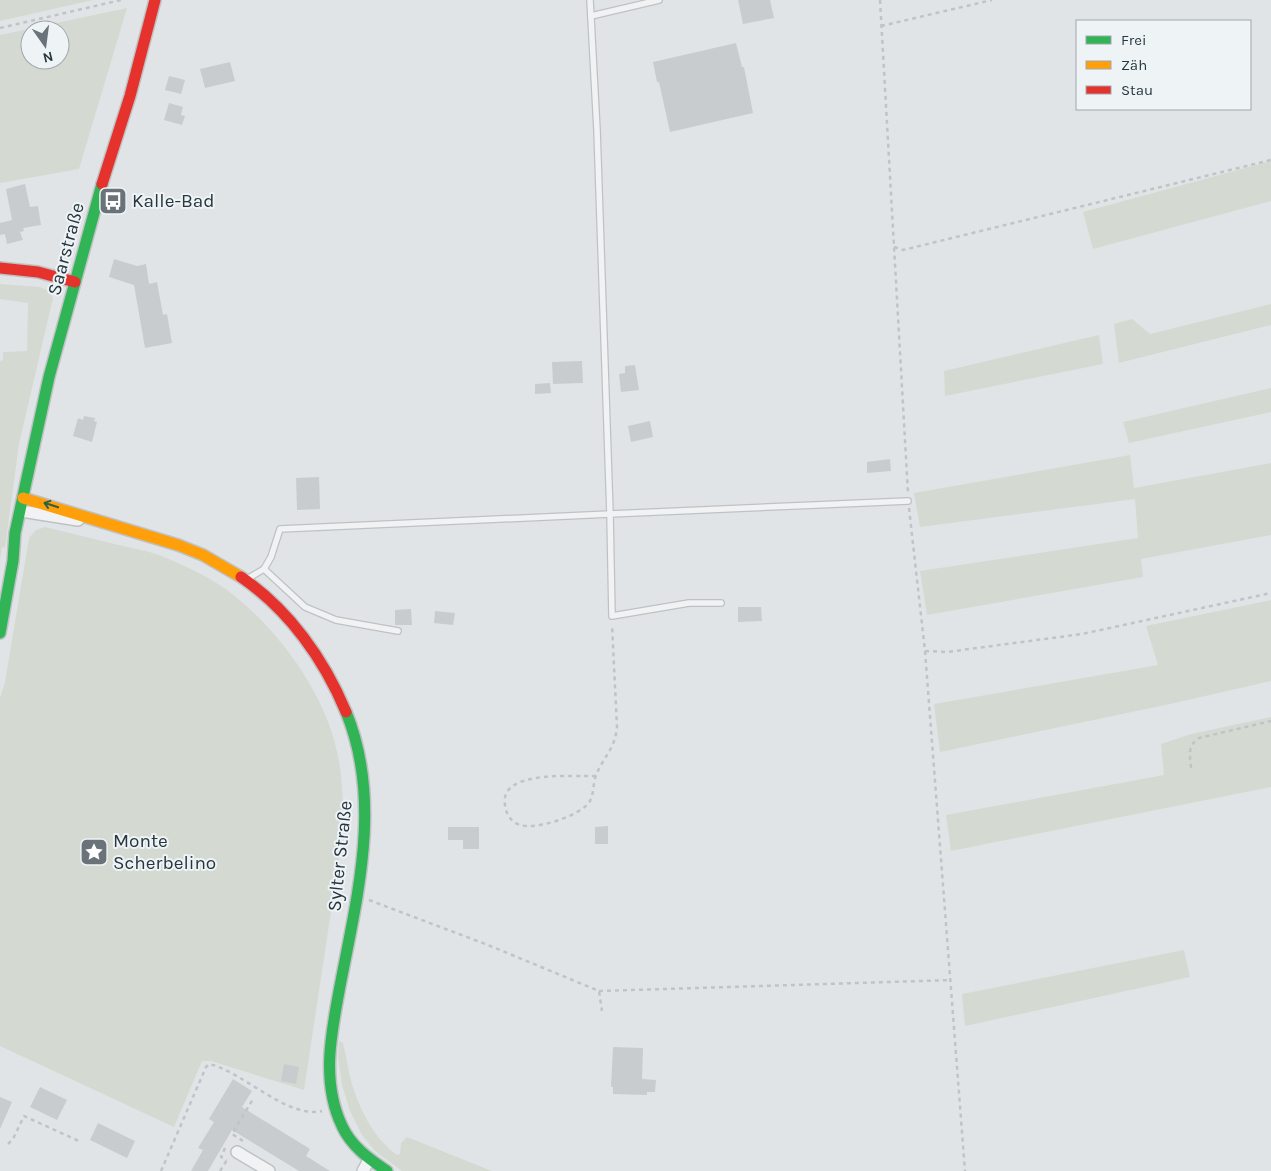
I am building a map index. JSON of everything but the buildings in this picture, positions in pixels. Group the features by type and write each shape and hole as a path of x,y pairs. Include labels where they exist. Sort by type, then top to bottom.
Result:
{"street":[{"name":"Saarstraße","path":"0,633 13,561 15,533 32,447 49,377 98,196 130,96 155,0"},
{"path":"0,268 48,274 76,282"},
{"name":"Sylter Straße","path":"23,498 46,503 179,545 198,552 216,562 245,580 273,603 307,640 331,678 350,719 359,752 365,828 356,895 330,1044 330,1084 338,1120 344,1132 369,1160 387,1171"},
{"name":"Sylter Straße","path":"21,510 111,525"},
{"path":"237,1152 270,1171"},
{"path":"363,1171 369,1160"}],"lane":[{"path":"590,0 610,514 612,616 689,603 720,604"},
{"path":"591,16 660,0"},
{"path":"245,580 264,569 274,550 280,529 908,501"},
{"path":"264,569 305,607 336,620 398,631"}],"path":[{"path":"0,28 121,0"},
{"path":"880,0 908,501 924,651 965,1171"},
{"path":"881,26 992,0"},
{"path":"894,247 903,250 1271,160"},
{"path":"924,651 947,652 1082,634 1271,593"},
{"path":"596,776 535,778 519,782 509,787 504,797 505,807 510,818 518,825 535,826 573,815 589,802 594,791 596,776 616,741 618,727 612,616"},
{"path":"1191,768 1189,750 1193,742 1199,738 1271,721"},
{"path":"356,895 488,945 599,991 951,980"},
{"path":"599,991 602,1010"},
{"path":"161,1171 206,1067 209,1064 296,1110 310,1113 336,1108"},
{"path":"220,1171 226,1160 231,1162 243,1141 232,1134 253,1099"},
{"path":"8,1144 24,1116 81,1142"}],"shaded area":[{"path":"0,0 93,0 0,21"},
{"path":"127,8 79,169 0,183 0,35 20,31 20,70 70,70 70,20"},
{"path":"1271,161 1271,201 1093,249 1083,212"},
{"path":"0,284 40,287 49,291 53,298 19,444 5,548 2,547 0,560 0,361 3,360 3,352 27,351 28,303 0,299"},
{"path":"1271,304 1271,325 1119,363 1114,324 1132,319 1150,334"},
{"path":"1099,335 1103,364 945,396 944,371"},
{"path":"1271,388 1271,412 1129,443 1123,422"},
{"path":"1130,455 1134,488 1271,463 1271,535 1141,559 1143,577 927,615 920,571 1138,538 1135,499 920,527 914,493"},
{"path":"45,527 156,554 193,570 227,590 265,624 282,644 298,666 324,712 339,761 343,833 304,1090 211,1061 202,1061 174,1127 0,1046 0,698 5,682 29,538 36,530"},
{"path":"1271,600 1271,681 940,752 934,704 1158,665 1146,626"},
{"path":"1271,717 1271,787 951,851 946,815 1164,775 1161,744 1191,734"},
{"path":"1184,950 1190,977 965,1026 962,994"},
{"path":"339,1041 343,1043 351,1081 358,1102 368,1122 381,1140 397,1155 400,1154 401,1143 407,1137 492,1171 402,1171 375,1151 362,1135 350,1111 342,1085 338,1057"}],"traffic: fast":[{"path":"0,633 13,561 15,533 49,377 102,184"},
{"path":"346,712 357,745 363,778 365,812 360,880 334,1017 330,1054 331,1091 335,1109 350,1140 361,1152 387,1171"}],"traffic: slow":[{"path":"23,498 178,545 203,555 241,577"}],"traffic: jam":[{"path":"102,184 130,96 155,0"},
{"path":"0,268 38,272 75,282"},
{"path":"241,577 290,620 327,673 346,712"}],"place":[{"name":"Kalle-Bad","path":"113,201"},
{"name":"Monte Scherbelino","path":"94,852"}]}
